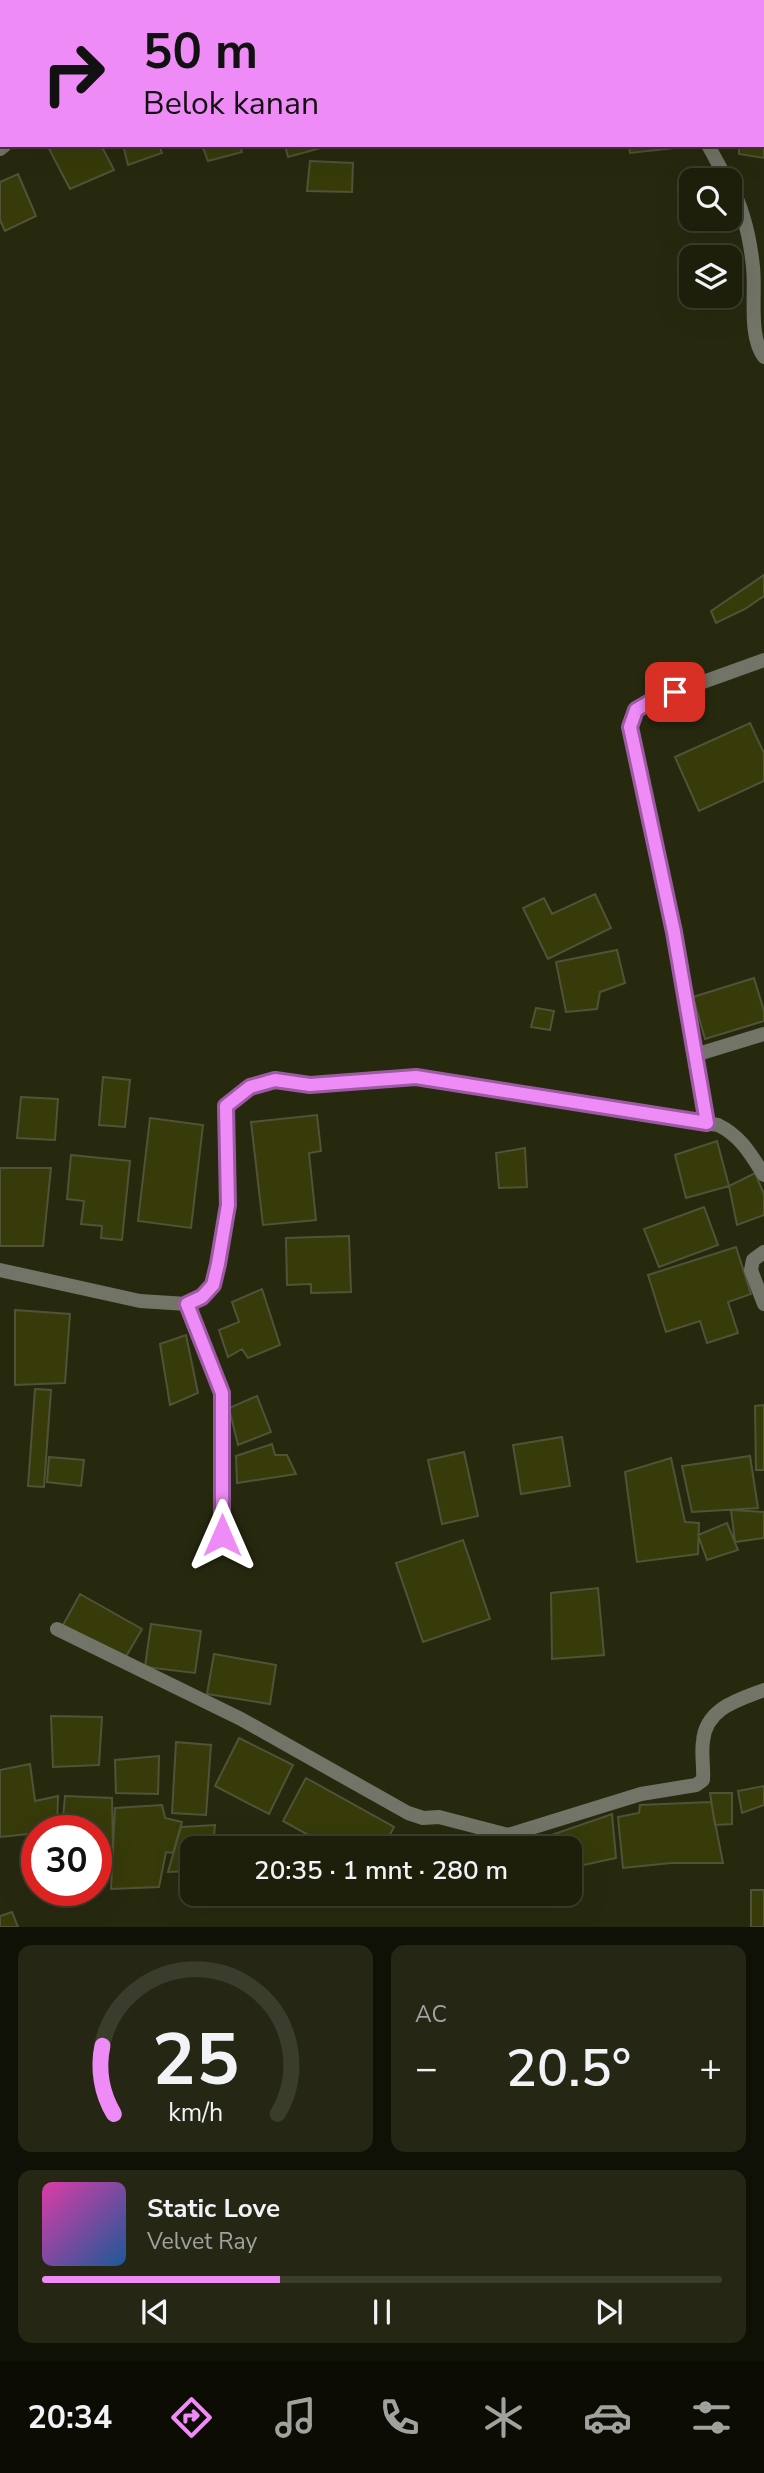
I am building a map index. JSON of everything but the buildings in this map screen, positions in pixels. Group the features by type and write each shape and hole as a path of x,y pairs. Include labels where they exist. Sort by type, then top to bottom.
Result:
{"street":[{"path":"709,147 721,168"},
{"path":"742,215 748,230 754,269 755,337 764,357"},
{"path":"707,1123 674,932 630,727 636,710 653,700 764,660"},
{"path":"695,1055 764,1034"},
{"path":"0,1269 140,1301 187,1304 202,1297 213,1285 228,1205 226,1106 250,1087 275,1080 310,1085 416,1077 718,1125 732,1132 741,1141 764,1175"},
{"path":"764,1252 752,1260 751,1270 764,1304"},
{"path":"187,1304 222,1393 222,1535"},
{"path":"57,1629 242,1719 408,1812 423,1818 439,1817 508,1835 641,1794 696,1785 703,1780 702,1742 713,1716 727,1704 764,1690"}],"route":[{"path":"222,1535 222,1393 187,1304 202,1297 213,1285 218,1264 228,1205 226,1106 250,1087 275,1080 310,1085 416,1077 707,1123 674,932 630,727 636,710 675,692"}]}
